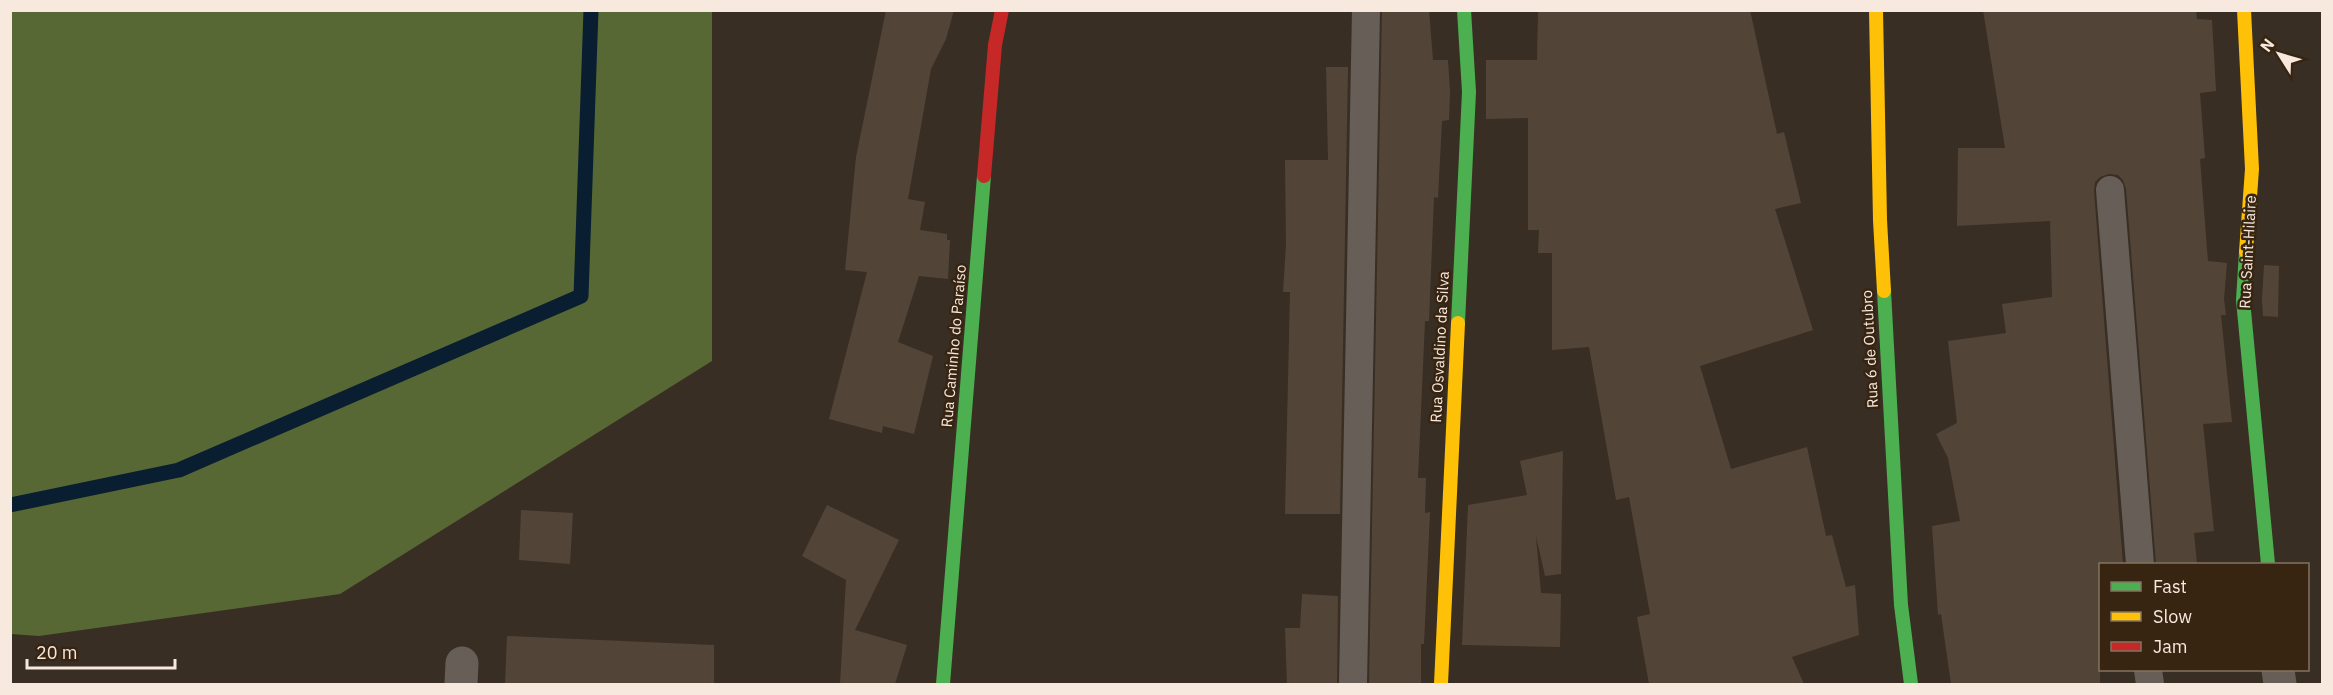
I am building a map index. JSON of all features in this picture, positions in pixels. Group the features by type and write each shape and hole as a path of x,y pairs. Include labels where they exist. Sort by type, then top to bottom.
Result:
{"street":[{"name":"Rua Caminho do Paraíso","path":"943,684 995,45 1002,10"},
{"name":"Rua Osvaldino da Silva","path":"1441,684 1469,92 1464,10"},
{"name":"Rua 6 de Outubro","path":"1876,10 1881,243 1901,605 1911,684"},
{"name":"Rua Saint-Hilaire","path":"2244,10 2252,169 2243,300 2268,563"}],"lane":[{"path":"1353,684 1366,10"},
{"path":"2110,190 2140,563"}],"green space":[{"path":"10,11 712,11 712,361 340,594 39,636 11,634"}],"building":[{"path":"886,10 954,10 946,39 931,69 908,199 925,202 920,230 947,234 947,240 950,240 948,279 919,276 898,342 933,356 914,434 883,426 882,433 829,419 867,272 845,270 856,157"},
{"path":"1382,10 1429,10 1433,60 1448,60 1450,92 1449,120 1442,121 1438,198 1434,197 1429,321 1425,321 1418,478 1426,478 1425,513 1430,512 1424,644 1421,644 1421,684 1369,684"},
{"path":"1538,10 1750,10 1777,134 1784,132 1801,203 1775,209 1813,330 1700,366 1731,469 1807,447 1826,536 1832,535 1846,587 1855,585 1859,635 1792,657 1804,684 1649,684 1637,617 1650,614 1629,497 1616,500 1589,347 1552,350 1552,253 1538,253 1539,230 1528,230 1528,118 1486,119 1486,60 1537,60"},
{"path":"1983,10 2196,10 2197,19 2212,20 2216,91 2200,93 2205,158 2200,159 2208,261 2227,263 2224,299 2226,315 2221,315 2232,422 2203,424 2214,531 2194,533 2197,563 2156,563 2126,189 2123,180 2118,175 2109,174 2100,177 2095,182 2123,563 2099,563 2100,684 1951,684 1941,614 1938,615 1932,526 1960,521 1948,458 1936,434 1957,423 1948,341 2006,333 2002,304 2052,297 2050,221 1957,226 1958,148 2005,148"},
{"path":"1326,67 1348,67 1340,514 1285,514 1290,292 1283,292 1286,245 1285,160 1328,160"},
{"path":"2264,265 2279,266 2278,317 2263,316"},
{"path":"1563,451 1561,574 1545,576 1536,536 1541,593 1561,594 1560,647 1462,645 1468,505 1527,495 1520,461"},
{"path":"827,505 899,540 855,630 907,645 895,684 840,684 846,580 802,556"},
{"path":"521,510 573,513 570,564 519,560"},
{"path":"1302,594 1338,596 1337,684 1287,684 1285,628 1300,628"},
{"path":"507,636 714,645 714,684 505,684"}],"waterway":[{"path":"10,505 179,470 581,296 591,10"}],"traffic: fast":[{"path":"1458,323 1469,92 1464,10"},
{"path":"943,684 984,176"},
{"path":"2246,252 2243,300 2268,563"},
{"path":"1884,291 1901,605 1911,684"}],"traffic: slow":[{"path":"1876,10 1880,220 1884,291"},
{"path":"2244,10 2252,169 2246,252"},
{"path":"1441,684 1458,323"}],"traffic: jam":[{"path":"984,176 995,45 1002,10"}]}
